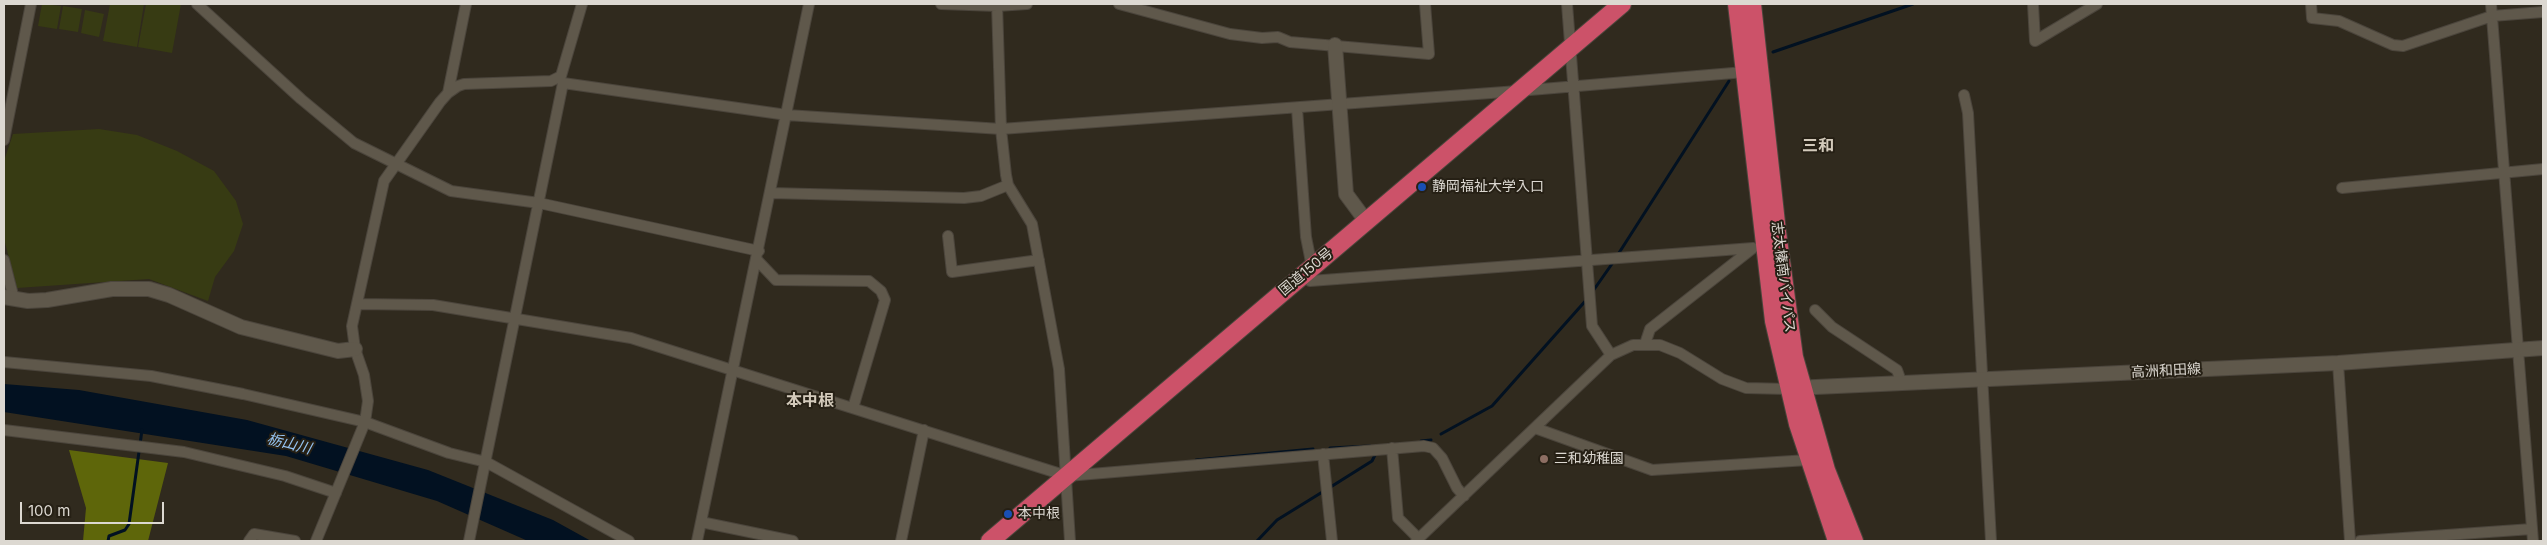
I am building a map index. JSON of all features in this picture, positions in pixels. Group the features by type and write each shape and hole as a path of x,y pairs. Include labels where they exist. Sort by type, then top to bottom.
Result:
{"highway":[{"name":"国道150号","path":"990,541 1622,4"},
{"name":"志太榛南バイパス","path":"1737,4 1760,247 1774,321 1795,388 1854,541"},
{"name":"志太榛南バイパス","path":"1752,4 1782,272 1794,356 1795,388 1808,460 1837,541"}],"main road":[{"path":"1335,46 1346,194 1366,221"},
{"path":"9,298 47,300 112,288 149,289 168,295 241,327 338,351 355,349"},
{"name":"高洲和田線","path":"1795,388 1982,381 2338,363 2543,348"}],"street":[{"path":"4,140 31,4"},
{"path":"197,4 301,99 354,143 451,191 539,203 758,255 776,280 869,281 881,291 885,300 853,408"},
{"path":"316,541 364,424 368,400 364,375 355,349 352,326 384,181 448,92 466,4"},
{"path":"470,537 539,203 559,81 582,4"},
{"path":"697,541 809,4"},
{"path":"942,4 1027,4"},
{"path":"1119,4 1230,34 1262,38 1278,37 1290,42 1429,54 1425,4"},
{"path":"1567,4 1592,326 1611,355"},
{"path":"2033,4 2035,41 2097,4"},
{"path":"2491,4 2533,541"},
{"path":"997,5 1000,129 1008,185 1032,224 1059,369 1070,541"},
{"path":"2311,5 2312,18 2339,21 2393,45 2403,46 2492,16 2543,12"},
{"path":"448,92 464,84 559,81 787,115 1000,129 1297,108 1338,103 1518,91 1744,72"},
{"path":"1964,95 1968,113 1992,541"},
{"path":"1297,108 1310,280 1760,247"},
{"path":"2342,188 2543,170"},
{"path":"771,193 964,198 981,196 1008,185"},
{"path":"948,236 952,272 1038,260"},
{"path":"1645,344 1650,329 1760,247"},
{"path":"4,260 9,298"},
{"path":"358,304 432,306 631,338 1067,476 1424,446 1432,448 1442,458 1457,488 1464,496"},
{"path":"1815,310 1832,327 1898,370 1902,384"},
{"path":"1392,448 1398,518 1418,540 1611,355 1633,345 1660,344 1680,352 1722,379 1746,388 1795,388"},
{"path":"4,362 151,376 243,394 364,424 485,466 629,541"},
{"path":"2338,363 2350,541"},
{"path":"1535,428 1652,470 1808,460"},
{"path":"4,430 184,452 285,476 337,491"},
{"path":"902,541 924,430"},
{"path":"1324,454 1332,541"},
{"path":"701,522 793,541"},
{"path":"2360,541 2532,529"},
{"path":"249,541 254,534 295,541"}],"green space":[{"path":"42,4 61,6 57,29 38,26"},
{"path":"110,4 144,4 137,47 103,41"},
{"path":"146,4 181,4 172,53 138,47"},
{"path":"63,6 82,9 78,32 59,29"},
{"path":"85,10 104,14 99,37 81,33"},
{"path":"99,129 137,135 177,151 214,171 236,201 243,224 234,251 215,277 208,301 149,279 17,288 4,239 4,161 13,134"},
{"path":"69,450 168,463 148,541 83,541 86,508"}],"water":[{"name":"栃山川","path":"4,384 79,390 247,420 428,470 553,520 591,541 528,541 437,501 286,456 4,412"}],"waterway":[{"path":"1773,52 1913,4"},
{"path":"1617,256 1729,81"},
{"path":"1593,291 1614,261"},
{"path":"1441,434 1492,406 1588,298"},
{"path":"108,541 109,536 125,530 129,524 142,430"},
{"path":"1421,441 1431,440"},
{"path":"1330,448 1370,446"},
{"path":"1196,460 1313,449"},
{"path":"1329,488 1372,461 1377,451"},
{"path":"1257,541 1277,520 1324,491"}],"place":[{"name":"静岡福祉大学入口","path":"1422,187"},
{"name":"三和幼稚園","path":"1544,459"},
{"name":"本中根","path":"1008,514"}],"district":[{"name":"三和","path":"1818,146"},
{"name":"本中根","path":"810,401"}]}
